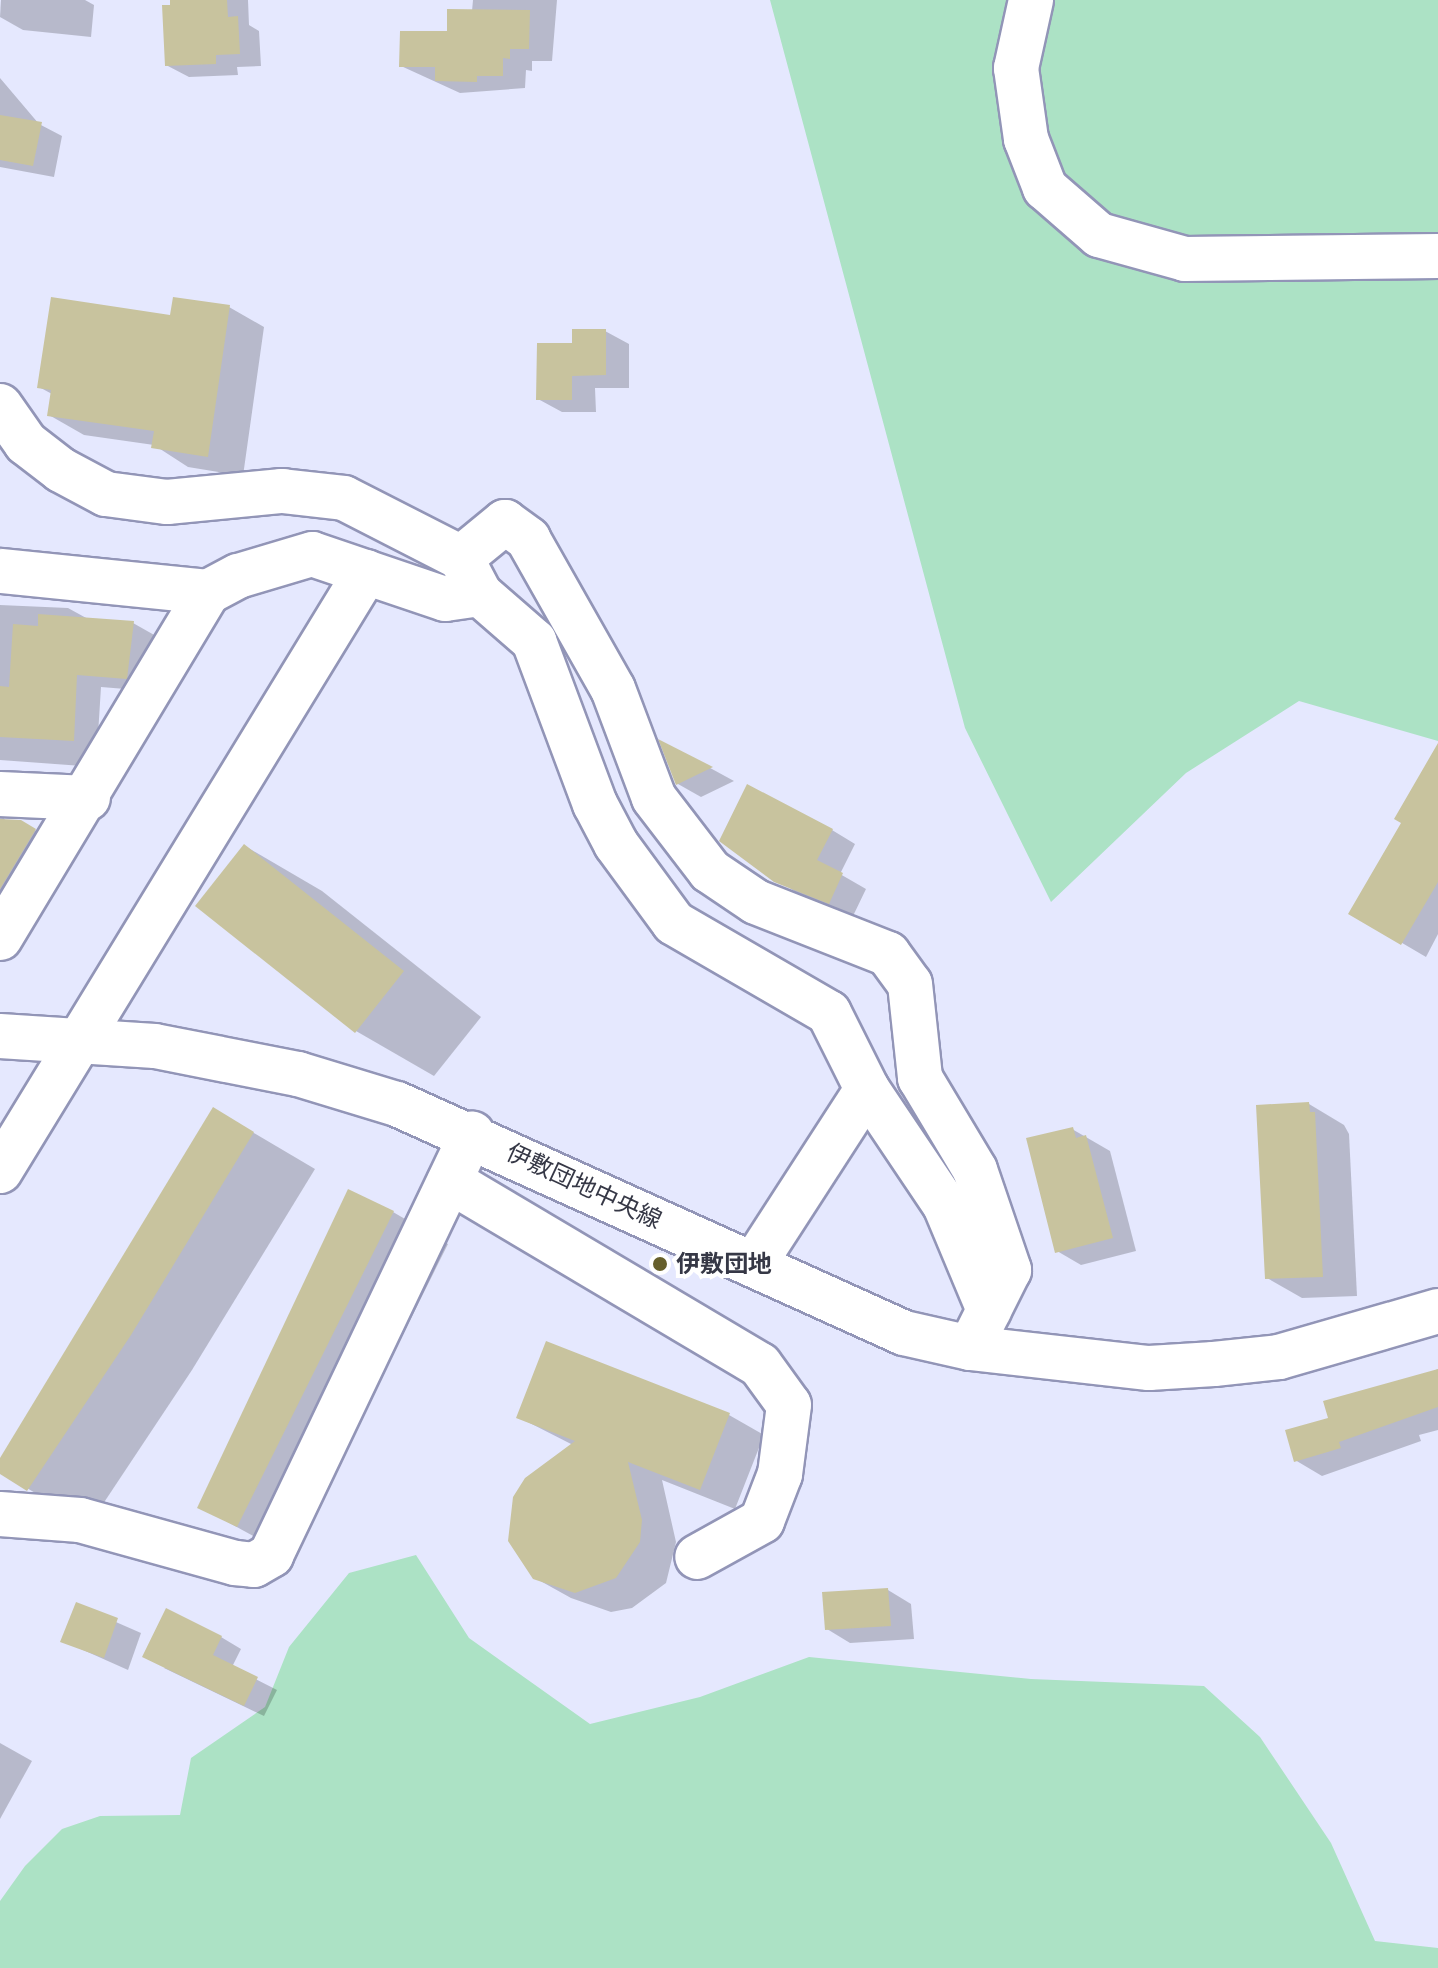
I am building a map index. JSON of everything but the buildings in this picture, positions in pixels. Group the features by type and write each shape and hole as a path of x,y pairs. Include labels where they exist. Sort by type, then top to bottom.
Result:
{"street":[{"path":"1031,0 1016,68 1026,139 1045,188 1099,235 1185,259 1438,256"},
{"path":"0,406 26,443 61,470 106,494 167,502 282,491 344,498 470,576 534,641 609,831 674,923 829,1013 867,1089 945,1205 989,1310"},
{"path":"0,938 88,798 208,592 238,576 312,554 445,599 470,576 505,522 528,539 613,689 654,798 710,871 756,902 888,954 910,984 920,1078 975,1170 1009,1270 970,1348"},
{"path":"0,544 17,572 208,592"},
{"path":"0,1171 366,572"},
{"path":"0,794 88,798"},
{"name":"伊敷団地中央線","path":"0,1036 155,1046 298,1074 472,1134 904,1333 970,1348 1149,1368 1214,1364 1279,1357 1438,1311"},
{"path":"754,1264 867,1089"},
{"path":"0,1514 80,1520 235,1563 254,1565 271,1555 472,1134"},
{"path":"450,1181 760,1365 789,1405 780,1474 762,1521 697,1557"}],"green space":[{"path":"770,0 1438,0 1438,741 1299,701 1186,773 1051,902 965,728"},
{"path":"416,1555 469,1638 590,1724 700,1697 809,1657 1031,1679 1204,1686 1260,1737 1331,1843 1375,1941 1438,1948 1438,1968 0,1968 0,1901 25,1866 62,1829 100,1816 180,1815 191,1758 265,1707 289,1647 349,1573"}],"place":[{"name":"伊敷団地","path":"660,1264"}]}
